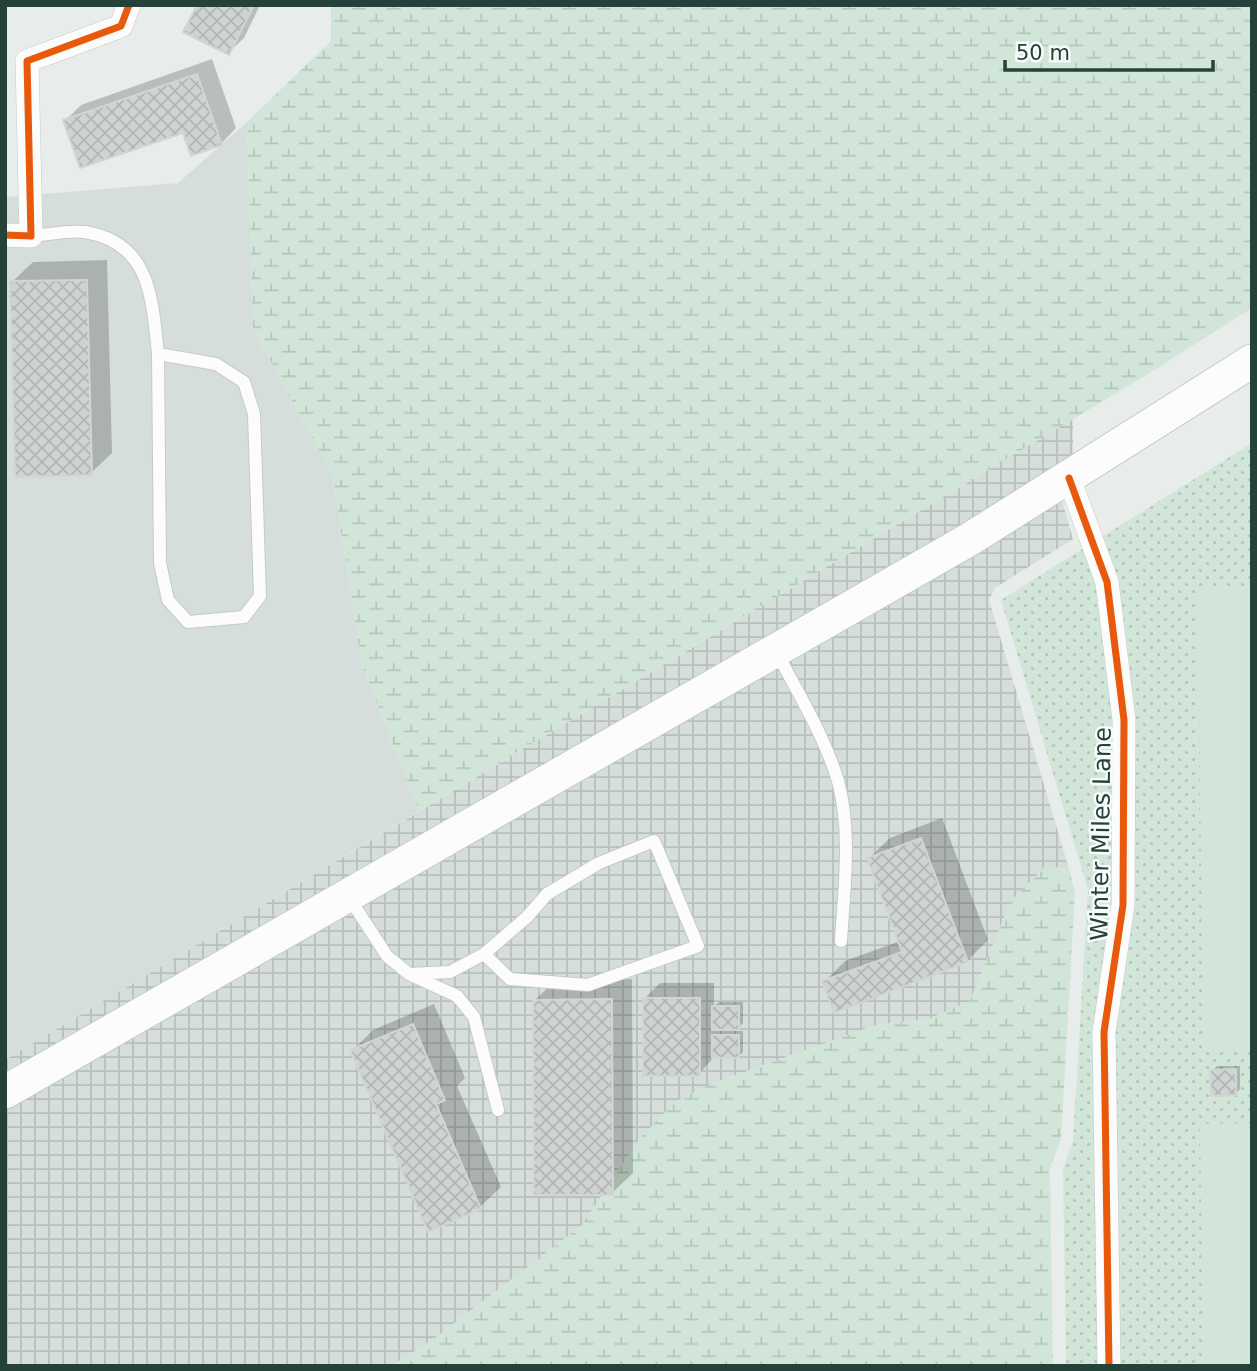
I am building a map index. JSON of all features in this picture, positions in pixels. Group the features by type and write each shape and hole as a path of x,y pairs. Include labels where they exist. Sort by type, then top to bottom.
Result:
{"main road":[{"path":"5,1092 776,650 1069,478 1252,361"}],"street":[{"path":"5,235 31,236 27,61 121,26 129,5"},
{"name":"Winter Miles Lane","path":"1069,478 1107,582 1124,720 1123,905 1104,1032 1109,1366"}],"lane":[{"path":"31,236 85,232 126,247 151,288 158,354 160,563 169,600 188,622 244,617 260,596 254,414 244,382 216,364 158,354"},
{"path":"776,650 822,740 838,783 846,840 841,941"},
{"path":"409,974 450,972 484,954 527,917 547,894 600,863 654,841 698,946 588,985 510,979 484,954"},
{"path":"347,896 387,956 409,974 457,996 474,1017 498,1110"}],"shaded area":[{"path":"247,122 253,329 332,474 362,665 419,811 5,1060 5,197 178,183"},
{"path":"1073,419 1073,457 963,525 5,1073 5,1060"},
{"path":"1062,501 1073,539 995,588 989,600 1069,869 1046,866 1011,901 970,1001 929,1019 876,1025 711,1084 675,1102 581,1226 434,1339 391,1366 5,1366 5,1110 964,561"}],"green space":[{"path":"331,5 1252,5 1252,308 1145,376 419,811 362,665 332,474 253,329 247,122 331,41"},
{"path":"1252,443 1252,1366 1066,1366 1063,1168 1073,1142 1088,890 1001,600"},
{"path":"1252,588 1252,1050 1203,1050 1198,589"},
{"path":"1046,866 1069,869 1075,892 1061,1139 1050,1168 1053,1366 391,1366 434,1339 581,1226 640,1138 675,1102 711,1084 876,1025 929,1019 970,1001 1011,901"},
{"path":"1252,1123 1252,1366 1203,1366 1200,1124"}],"building":[{"path":"197,5 254,5 229,55 183,32"},
{"path":"197,74 222,145 191,156 183,133 80,168 63,120"},
{"path":"87,280 92,475 15,477 10,281"},
{"path":"921,838 968,962 834,1013 822,981 902,952 867,858"},
{"path":"643,998 700,998 700,1076 643,1076"},
{"path":"612,999 613,1195 534,1195 533,1000"},
{"path":"712,1006 739,1006 739,1030 712,1030"},
{"path":"413,1024 445,1100 436,1104 481,1209 428,1232 350,1050"},
{"path":"712,1035 739,1035 739,1058 712,1058"},
{"path":"1236,1069 1236,1095 1211,1096 1210,1070"}],"cycle path":[{"path":"5,235 31,236 27,61 121,26 129,5"},
{"path":"1069,478 1107,582 1124,720 1123,905 1104,1032 1109,1366"}]}
